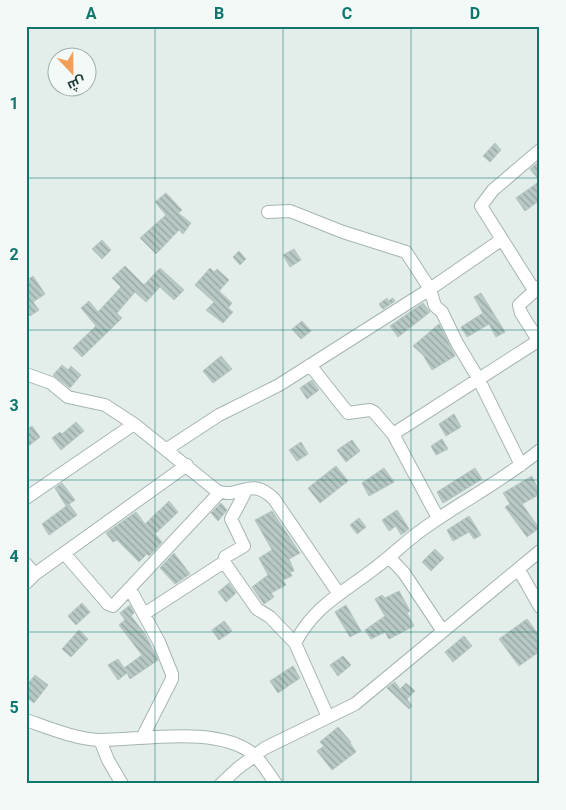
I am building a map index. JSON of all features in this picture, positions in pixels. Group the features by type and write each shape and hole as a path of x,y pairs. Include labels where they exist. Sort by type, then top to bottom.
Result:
{"street":[{"path":"393,434 478,378 539,342 519,305 537,288 482,211 482,202 540,150"},
{"path":"268,212 290,211 343,232 396,247 406,252 430,289 436,306 442,312 457,343 478,378 521,466"},
{"path":"167,449 219,415 265,393 310,365 430,289 501,240"},
{"path":"310,365 348,413 370,410 374,412 393,434 438,518"},
{"path":"26,374 51,383 68,397 105,405 134,424 220,492"},
{"path":"26,498 134,424"},
{"path":"295,643 309,619 339,594 438,518 521,466 540,450"},
{"path":"26,564 30,579 186,465"},
{"path":"144,614 224,562 225,557 244,544 231,518 247,488"},
{"path":"64,553 108,604 117,605 220,492 258,488 266,490 274,499 339,594"},
{"path":"221,784 254,755 355,704 442,630 519,570 540,551"},
{"path":"389,557 404,573 442,630"},
{"path":"224,562 257,609 270,617 295,643 328,716"},
{"path":"519,570 540,607"},
{"path":"130,589 171,667 172,674 172,679 142,738"},
{"path":"26,720 61,732 100,740 142,738 210,739 234,743 254,755 276,784"},
{"path":"100,740 108,760 122,784"}],"building":[{"path":"495,143 501,150 490,162 483,156"},
{"path":"540,161 540,181 530,169"},
{"path":"540,181 540,200 525,211 516,198"},
{"path":"166,193 182,210 178,213 191,223 183,234 179,230 156,254 140,238 166,215 155,202"},
{"path":"102,240 111,250 102,259 92,249"},
{"path":"294,249 301,260 290,267 283,255"},
{"path":"239,251 246,259 240,265 233,257"},
{"path":"125,266 144,285 160,268 184,290 174,300 160,287 146,302 135,292 117,313 122,318 82,357 73,348 96,326 81,308 89,301 98,312 121,287 112,278"},
{"path":"210,268 214,272 217,269 229,280 219,291 232,303 228,308 233,312 223,323 206,310 214,302 195,285"},
{"path":"33,276 45,294 33,302 39,310 30,316 26,310 26,281"},
{"path":"481,293 505,332 496,337 489,324 467,337 461,327 483,313 474,297"},
{"path":"387,298 388,301 393,298 395,301 383,309 379,304"},
{"path":"423,303 430,312 398,337 390,326"},
{"path":"302,321 311,331 301,339 292,329"},
{"path":"439,324 455,356 432,370 423,355 413,346"},
{"path":"221,356 232,369 213,383 203,371"},
{"path":"62,365 68,370 71,366 81,375 70,388 53,375"},
{"path":"312,380 319,390 307,399 300,388"},
{"path":"454,414 461,427 446,436 439,424"},
{"path":"76,422 84,431 61,450 52,438 60,432 62,434"},
{"path":"32,426 40,437 26,448 26,430"},
{"path":"442,439 448,449 436,455 431,446"},
{"path":"352,440 360,451 346,462 337,450"},
{"path":"301,442 308,454 297,461 289,450"},
{"path":"336,466 348,481 320,503 308,488"},
{"path":"384,468 394,482 369,496 362,483"},
{"path":"475,468 482,479 443,503 437,492"},
{"path":"532,476 540,494 522,504 539,528 527,537 505,507 510,504 503,493"},
{"path":"62,483 75,500 66,506 55,488"},
{"path":"169,501 178,512 155,534 162,542 149,556 147,554 139,562 117,540 113,542 106,533 136,512 145,524"},
{"path":"221,503 227,510 218,521 211,513"},
{"path":"69,504 77,515 49,535 42,524"},
{"path":"397,510 409,529 401,535 396,526 389,531 382,520"},
{"path":"272,511 300,553 289,559 294,571 290,572 292,576 283,580 286,585 271,593 274,597 264,604 252,587 268,575 259,558 272,550 255,520"},
{"path":"469,516 481,535 474,539 469,532 453,541 447,530"},
{"path":"359,518 366,527 357,534 350,525"},
{"path":"435,549 444,558 431,571 422,562"},
{"path":"174,553 190,574 175,584 160,568"},
{"path":"229,583 236,593 226,602 218,592"},
{"path":"399,591 410,611 407,613 414,626 389,639 385,632 371,639 365,630 385,616 375,599 382,595 385,598"},
{"path":"82,603 90,612 76,625 68,616"},
{"path":"130,605 134,613 131,616 145,634 158,660 130,679 127,673 118,680 108,665 118,659 124,668 142,655 119,625 125,620 120,613"},
{"path":"346,605 361,631 350,637 335,612"},
{"path":"527,619 540,637 540,651 519,666 499,639"},
{"path":"224,621 232,631 219,640 212,630"},
{"path":"79,630 88,639 71,657 62,649"},
{"path":"464,636 472,646 453,662 445,652"},
{"path":"343,656 351,665 338,676 330,665"},
{"path":"293,666 300,678 278,693 270,681"},
{"path":"35,675 48,685 34,703 26,697 26,686"},
{"path":"395,682 400,689 406,683 415,691 407,699 412,706 409,709 387,688"},
{"path":"338,727 351,742 356,752 332,770 317,751 324,746 320,742"}]}
